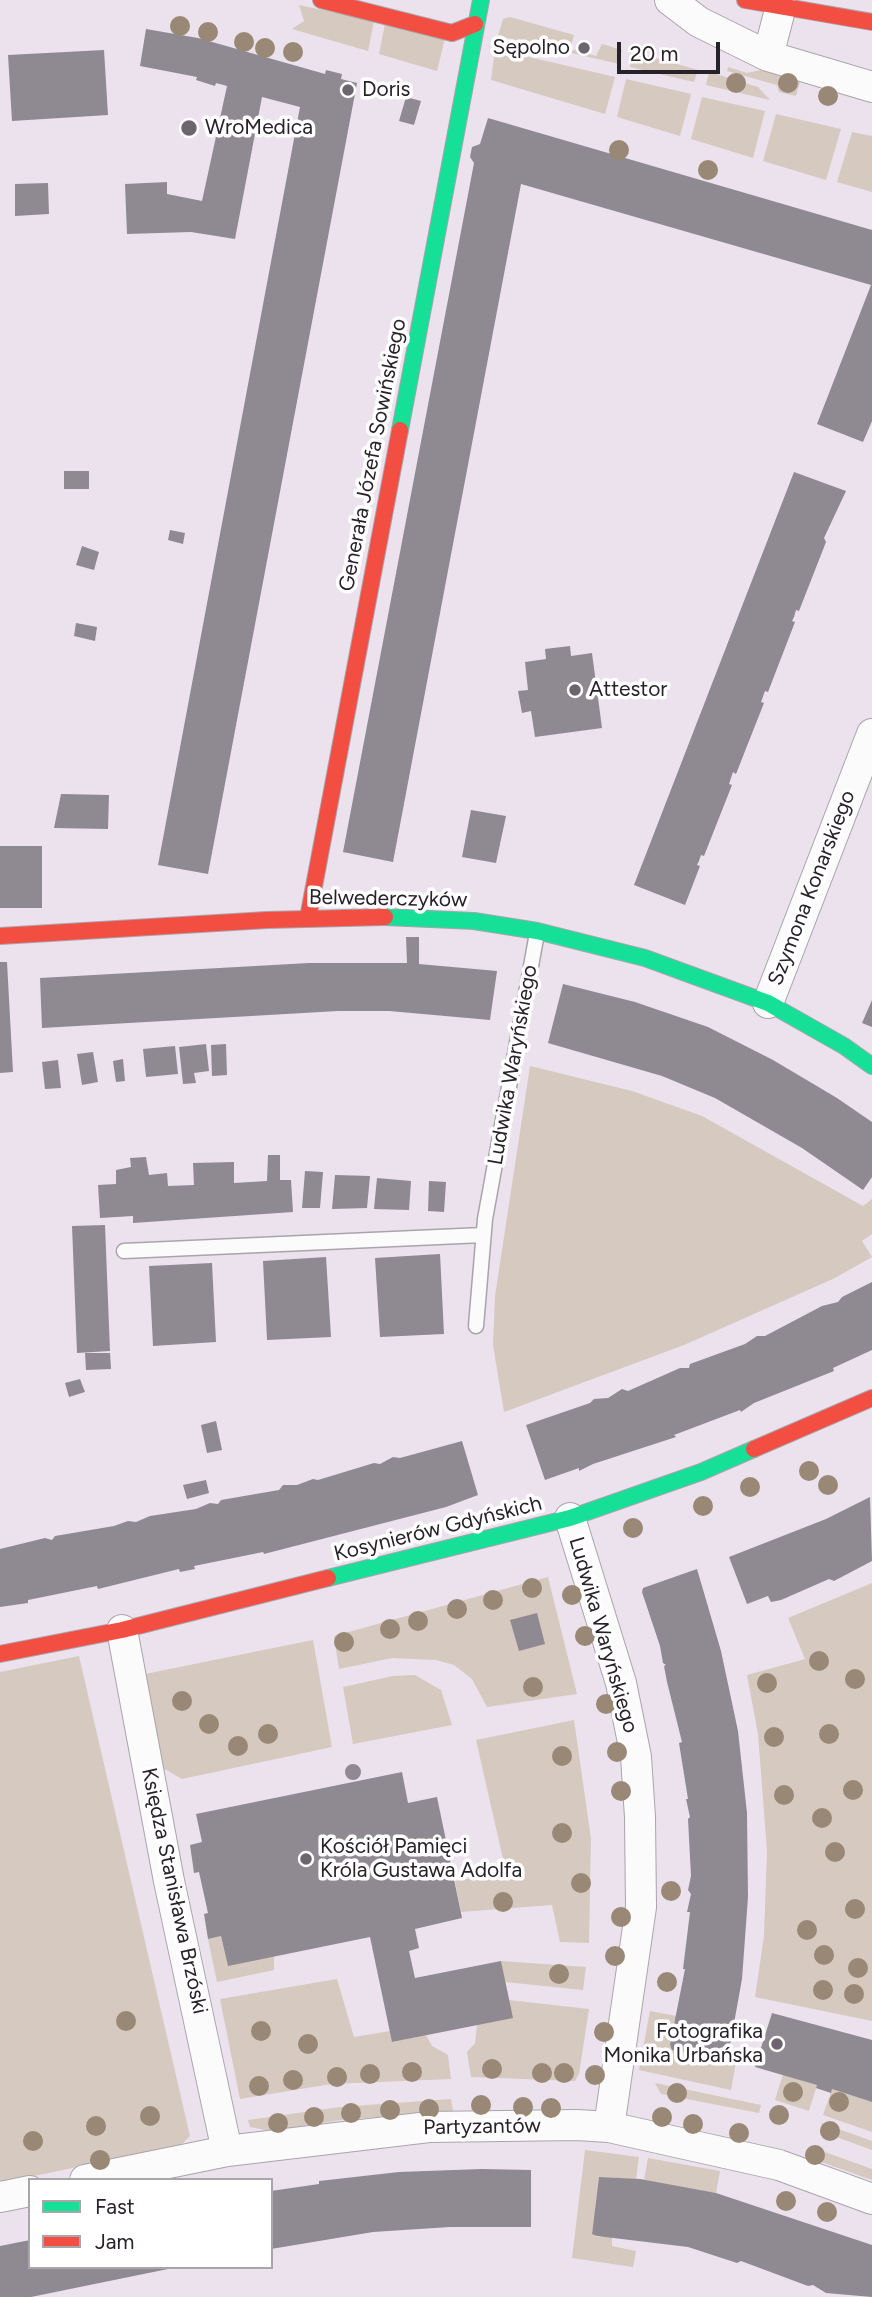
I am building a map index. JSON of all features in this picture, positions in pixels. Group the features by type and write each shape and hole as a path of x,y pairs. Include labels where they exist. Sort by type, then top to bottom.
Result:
{"street":[{"path":"321,0 452,33 475,24"},
{"name":"Generała Józefa Sowińskiego","path":"308,918 481,0"},
{"path":"670,0 699,22 768,57 872,87"},
{"path":"745,0 872,22"},
{"path":"768,57 780,6"},
{"name":"Szymona Konarskiego","path":"768,1003 872,734"},
{"name":"Belwederczyków","path":"0,936 308,918 417,916 537,930 645,958 768,1003 844,1046 872,1066"},
{"name":"Kosynierów Gdyńskich","path":"0,1654 122,1630 570,1518 701,1472 872,1398"},
{"name":"Ludwika Waryńskiego","path":"570,1518 621,1683 636,1757 640,1817 641,1907 609,2127"},
{"name":"Księdza Stanisława Brzóski","path":"122,1630 168,1873 228,2151"},
{"name":"Partyzantów","path":"95,2178 228,2151 429,2127 609,2127 779,2165 872,2199"},
{"path":"0,2197 28,2191"}],"lane":[{"name":"Ludwika Waryńskiego","path":"476,1326 483,1235 537,930"},
{"path":"124,1251 483,1235"}],"shaded area":[{"path":"299,5 374,21 368,51 292,29 304,21"},
{"path":"510,17 574,35 570,49 596,56 602,44 622,50 619,64 498,36 503,19"},
{"path":"385,24 445,38 437,71 379,54"},
{"path":"495,49 615,77 605,114 491,80"},
{"path":"634,52 698,70 694,82 630,67"},
{"path":"728,67 747,73 761,70 800,82 796,96 779,92 777,85 727,71"},
{"path":"709,72 758,87 770,100 706,85"},
{"path":"626,79 691,94 680,136 617,117"},
{"path":"702,97 765,111 753,158 691,139"},
{"path":"776,114 841,129 826,180 763,161"},
{"path":"852,132 872,136 872,192 837,182"},
{"path":"530,1066 632,1091 702,1116 863,1206 872,1199 872,1234 862,1241 872,1257 835,1278 684,1345 504,1412 493,1345 495,1296"},
{"path":"548,1577 577,1694 487,1707 472,1679 454,1665 436,1660 392,1658 339,1669 334,1636"},
{"path":"872,1583 872,2021 755,1997 764,1936 767,1851 758,1734 747,1675 805,1659 788,1618"},
{"path":"313,1640 332,1747 182,1779 156,1764 140,1675"},
{"path":"79,1656 190,2136 180,2146 0,2183 0,1672"},
{"path":"415,1675 441,1690 452,1725 353,1744 343,1687 393,1676"},
{"path":"574,1720 591,1839 589,1943 560,1942 552,1905 461,1912 455,1881 506,1872 476,1740"},
{"path":"221,1936 228,1965 274,1956 274,1970 217,1982 208,1939"},
{"path":"501,1961 586,1967 583,1990 505,1982"},
{"path":"337,1979 354,2037 390,2031 393,2042 426,2035 432,2046 448,2055 451,2079 331,2084 240,2099 220,1999"},
{"path":"509,2000 589,2009 579,2074 575,2081 471,2077 467,2052 475,2043 477,2025"},
{"path":"650,2011 677,2016 670,2045 672,2050 736,2063 731,2090 639,2070"},
{"path":"783,2074 817,2085 809,2111 775,2100"},
{"path":"655,2083 761,2105 759,2113 661,2094"},
{"path":"832,2089 872,2102 872,2132 823,2115"},
{"path":"451,2099 453,2111 341,2120 271,2131 250,2127 248,2120 340,2107"},
{"path":"822,2123 872,2141 872,2150 820,2131"},
{"path":"811,2147 872,2169 872,2180 807,2157"},
{"path":"585,2150 639,2157 636,2179 599,2177 592,2233 598,2237 612,2236 612,2246 636,2251 633,2267 572,2258"},
{"path":"648,2158 720,2171 716,2193 647,2182 644,2180"}],"building":[{"path":"146,29 198,38 325,74 326,70 342,74 341,79 357,83 208,874 158,865 300,107 262,97 235,239 191,232 127,234 125,184 167,182 167,194 202,201 227,86 216,83 215,86 196,80 197,77 140,66"},
{"path":"104,50 108,115 12,121 8,55"},
{"path":"406,97 421,101 414,125 399,121"},
{"path":"488,118 872,230 872,421 863,442 817,424 871,285 521,184 393,862 343,852 474,163 470,157 472,147 480,144"},
{"path":"48,183 49,214 15,216 15,184"},
{"path":"64,471 89,471 89,489 64,489"},
{"path":"794,472 846,491 824,538 826,542 799,611 796,610 792,621 795,622 768,692 765,691 761,702 764,703 736,774 733,772 729,784 732,785 704,856 701,855 697,865 700,866 685,905 634,885"},
{"path":"170,530 185,533 183,544 168,540"},
{"path":"82,546 99,552 94,570 76,565"},
{"path":"76,623 97,627 95,641 74,636"},
{"path":"570,646 571,656 592,653 602,728 535,737 531,711 522,713 518,691 528,690 525,662 546,659 545,649"},
{"path":"61,794 109,795 108,829 54,828"},
{"path":"471,810 506,816 496,863 462,857"},
{"path":"0,846 42,846 42,908 0,908"},
{"path":"406,937 419,937 419,964 497,971 490,1020 389,1011 338,1011 42,1028 40,978 309,963 407,963"},
{"path":"0,962 7,962 13,1072 0,1073"},
{"path":"563,984 635,1002 708,1027 773,1060 837,1098 872,1122 872,1177 863,1190 802,1148 715,1098 662,1076 548,1043"},
{"path":"872,1000 872,1027 862,1023"},
{"path":"206,1044 209,1071 194,1073 196,1083 183,1084 179,1047"},
{"path":"226,1044 227,1075 212,1076 211,1045"},
{"path":"175,1046 178,1074 146,1077 143,1049"},
{"path":"93,1052 98,1082 82,1085 77,1054"},
{"path":"123,1059 125,1081 116,1082 113,1061"},
{"path":"58,1060 61,1088 45,1089 42,1062"},
{"path":"268,1155 280,1155 280,1180 291,1180 293,1212 133,1223 133,1216 100,1218 98,1185 116,1184 116,1170 131,1167 130,1158 146,1157 149,1175 167,1173 168,1186 194,1185 193,1163 234,1162 234,1183 267,1181"},
{"path":"305,1171 323,1172 320,1208 302,1208"},
{"path":"335,1175 370,1176 367,1208 332,1209"},
{"path":"377,1178 411,1181 409,1210 374,1209"},
{"path":"429,1181 446,1182 444,1212 428,1211"},
{"path":"105,1225 110,1351 77,1353 72,1226"},
{"path":"440,1254 444,1334 380,1337 375,1258"},
{"path":"326,1257 331,1337 267,1340 263,1261"},
{"path":"212,1263 216,1342 153,1346 149,1266"},
{"path":"872,1282 872,1350 833,1368 834,1371 754,1403 741,1412 740,1410 674,1435 676,1437 579,1471 579,1468 545,1480 526,1425 590,1403 594,1399 608,1398 622,1389 628,1391 680,1368 689,1368 690,1364 745,1344 757,1336 765,1336 822,1306 838,1302 842,1297"},
{"path":"85,1353 110,1353 111,1369 86,1370"},
{"path":"80,1379 85,1392 69,1397 65,1383"},
{"path":"216,1421 222,1450 207,1453 201,1425"},
{"path":"462,1441 478,1495 446,1507 264,1554 263,1552 194,1566 195,1569 180,1572 179,1569 98,1589 97,1586 0,1607 0,1549 45,1538 52,1540 55,1536 128,1521 136,1522 150,1516 196,1509 210,1503 218,1504 221,1500 279,1490 283,1485 318,1480 374,1463 380,1464 393,1457 400,1458"},
{"path":"206,1480 209,1493 187,1499 183,1485"},
{"path":"870,1497 872,1561 834,1581 829,1579 781,1600 771,1602 768,1596 747,1604 729,1557 826,1519"},
{"path":"697,1569 721,1651 738,1731 747,1813 748,1897 742,1979 727,2062 672,2050 670,2045 685,1969 690,1912 687,1912 691,1894 688,1890 691,1876 690,1817 679,1743 682,1742 667,1682 666,1665 663,1663 642,1592 643,1588"},
{"path":"537,1613 545,1644 519,1651 510,1620"},
{"path":"350,1764 356,1764 361,1772 359,1778 350,1780 345,1775 345,1769"},
{"name":"Kościół Pamięci Króla Gustawa Adolfa","path":"402,1772 408,1803 437,1797 462,1918 415,1929 419,1948 409,1951 415,1978 501,1961 513,2018 392,2042 370,1937 228,1966 221,1936 208,1939 204,1914 208,1913 199,1872 194,1873 190,1845 202,1842 196,1814"},
{"path":"772,2013 872,2040 872,2102 832,2089 831,2093 816,2088 817,2085 755,2067"},
{"path":"531,2170 531,2227 450,2227 373,2232 273,2249 273,2191 319,2184 319,2181 399,2172"},
{"path":"599,2177 640,2179 716,2193 872,2245 872,2297 826,2293 813,2285 808,2286 741,2261 737,2263 688,2247 592,2234"},
{"path":"28,2240 28,2269 168,2269 31,2297 0,2297 0,2246"}],"traffic: fast":[{"path":"400,430 481,0"},
{"path":"385,917 474,921 537,931 645,958 768,1003 844,1046 872,1066"},
{"path":"328,1578 570,1518 701,1472 754,1449"}],"traffic: jam":[{"path":"321,0 452,33 475,24"},
{"path":"745,0 872,22"},
{"path":"308,918 400,430"},
{"path":"0,936 267,920 385,917"},
{"path":"754,1449 872,1398"},
{"path":"0,1654 122,1630 328,1578"}],"place":[{"name":"Sępolno","path":"584,48"},
{"name":"Doris","path":"348,90"},
{"name":"WroMedica","path":"189,128"},
{"name":"Attestor","path":"575,690"},
{"name":"Kościół Pamięci Króla Gustawa Adolfa","path":"306,1859"},
{"name":"Fotografika Monika Urbańska","path":"777,2044"}]}
